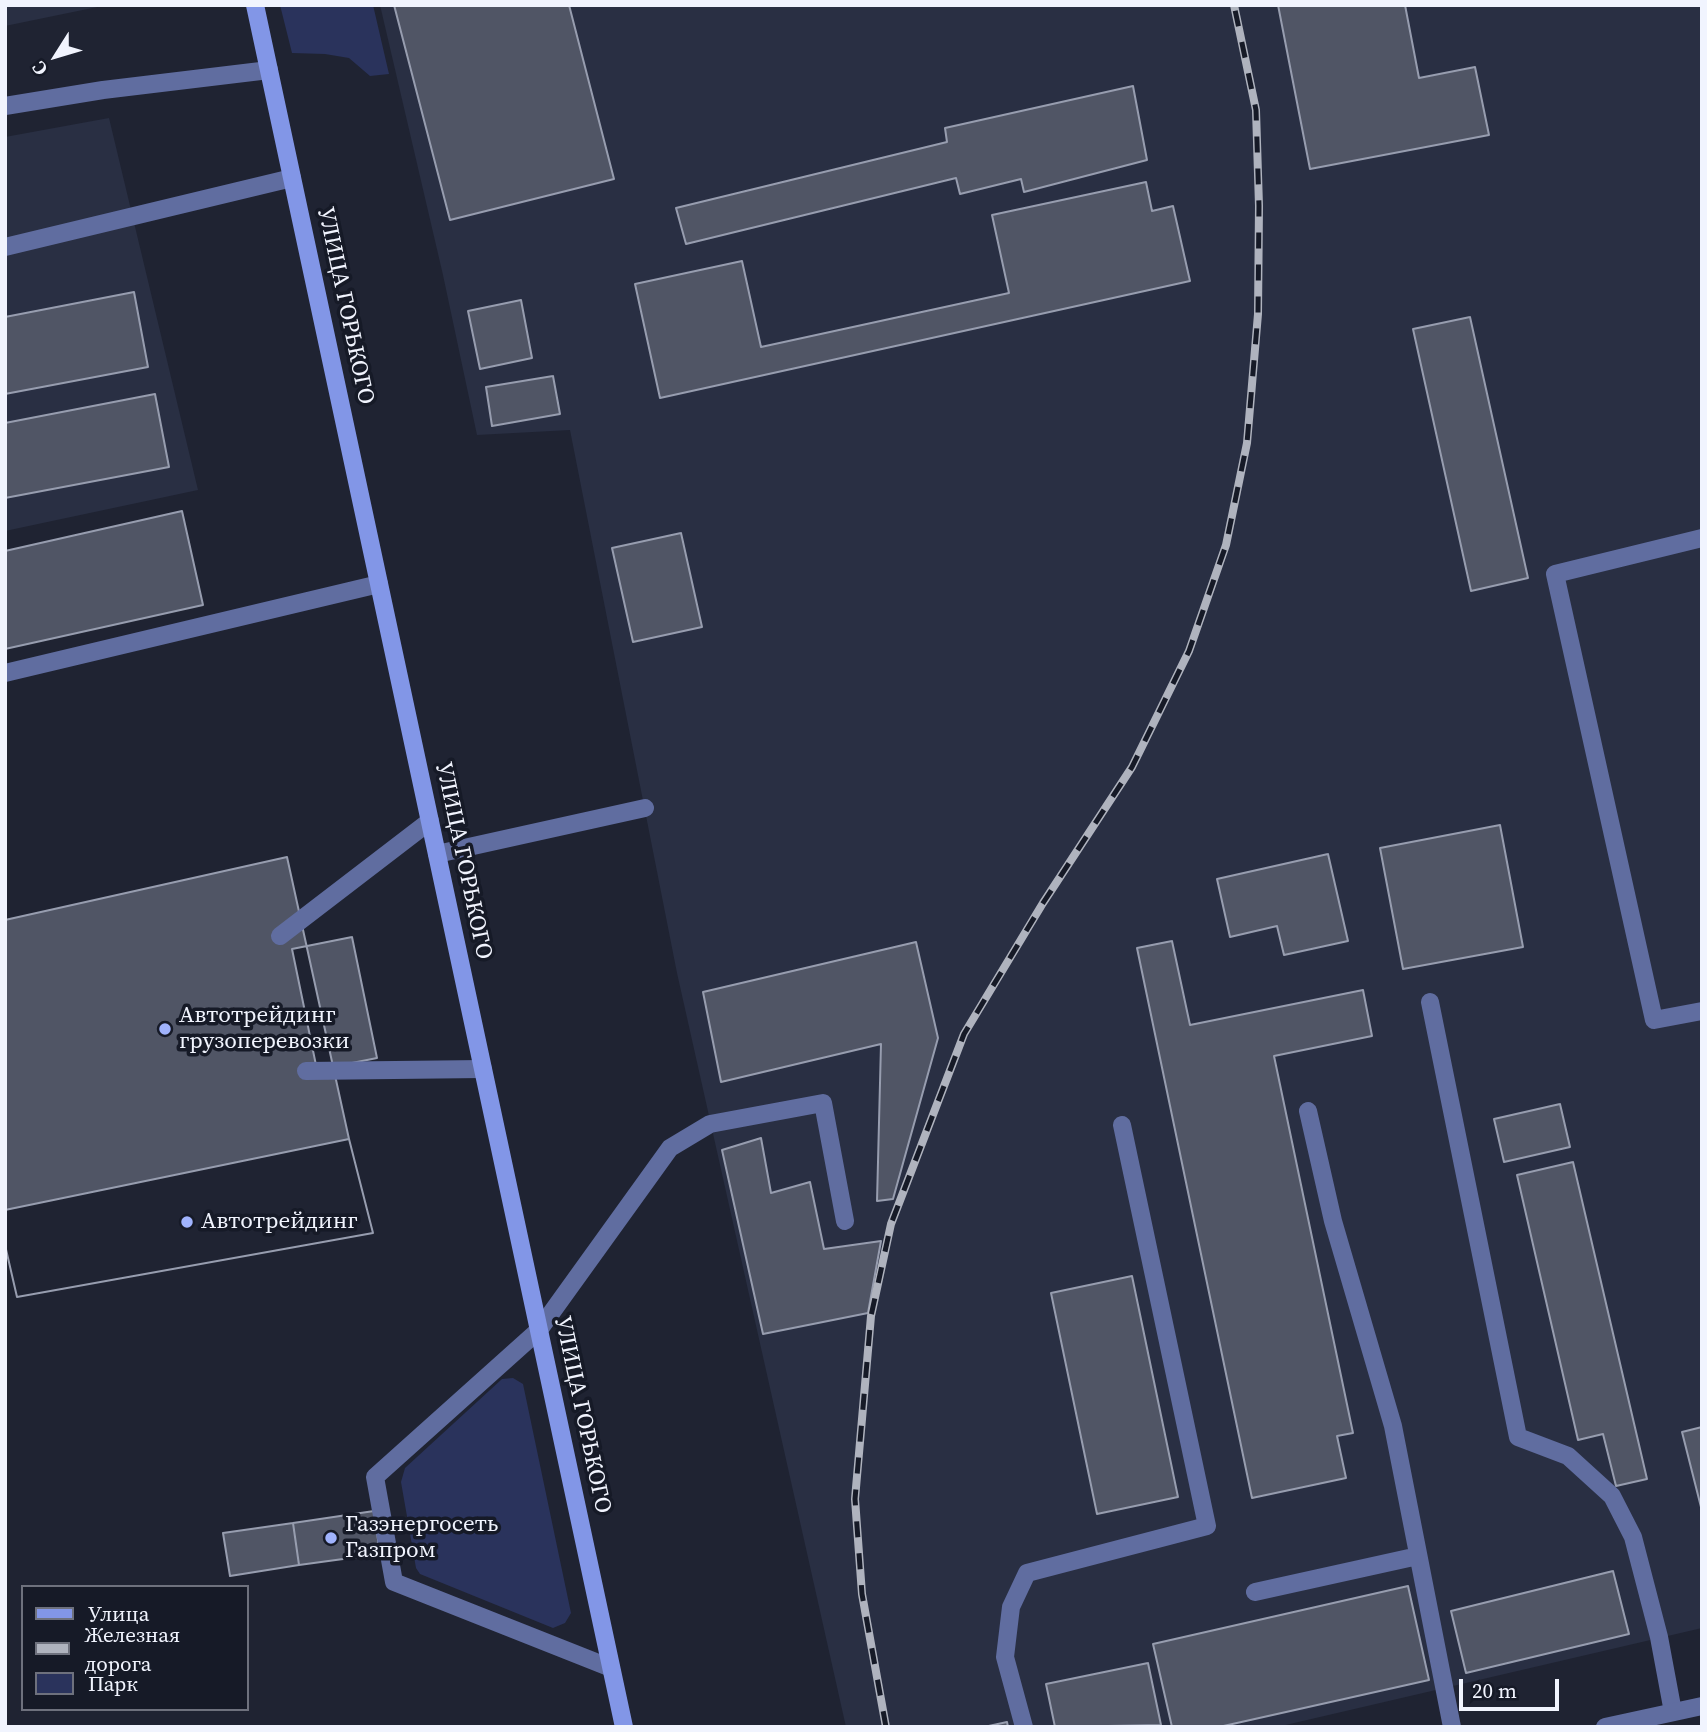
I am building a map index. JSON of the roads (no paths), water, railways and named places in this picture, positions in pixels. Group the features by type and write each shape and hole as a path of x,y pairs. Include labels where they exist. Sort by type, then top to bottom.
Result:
{"street":[{"name":"УЛИЦА ГОРЬКОГО","path":"255,5 624,1727"},
{"path":"5,106 269,70"},
{"path":"5,247 292,178"},
{"path":"1702,538 1555,574 1654,1020 1702,1011"},
{"path":"5,673 379,584"},
{"path":"437,854 645,808"},
{"path":"280,936 430,821"},
{"path":"1430,1002 1518,1437 1568,1456 1612,1496 1633,1537 1659,1637 1672,1712"},
{"path":"306,1070 483,1069"},
{"path":"611,1668 394,1582 375,1476 539,1330 670,1148 710,1124 823,1103 845,1221"},
{"path":"1308,1111 1333,1221 1393,1426 1452,1727"},
{"path":"1024,1727 1005,1657 1011,1607 1027,1573 1207,1526 1122,1125"},
{"path":"1255,1592 1418,1556"},
{"path":"1605,1727 1702,1706"}],"railway":[{"path":"886,1727 862,1594 855,1499 871,1316 891,1224 964,1034 1043,903 1132,767 1189,651 1226,545 1247,443 1258,314 1259,206 1256,110 1234,5"}],"place":[{"name":"Автотрейдинг грузоперевозки","path":"165,1029"},
{"name":"Автотрейдинг","path":"187,1222"},
{"name":"Газэнергосеть Газпром","path":"331,1538"}]}
